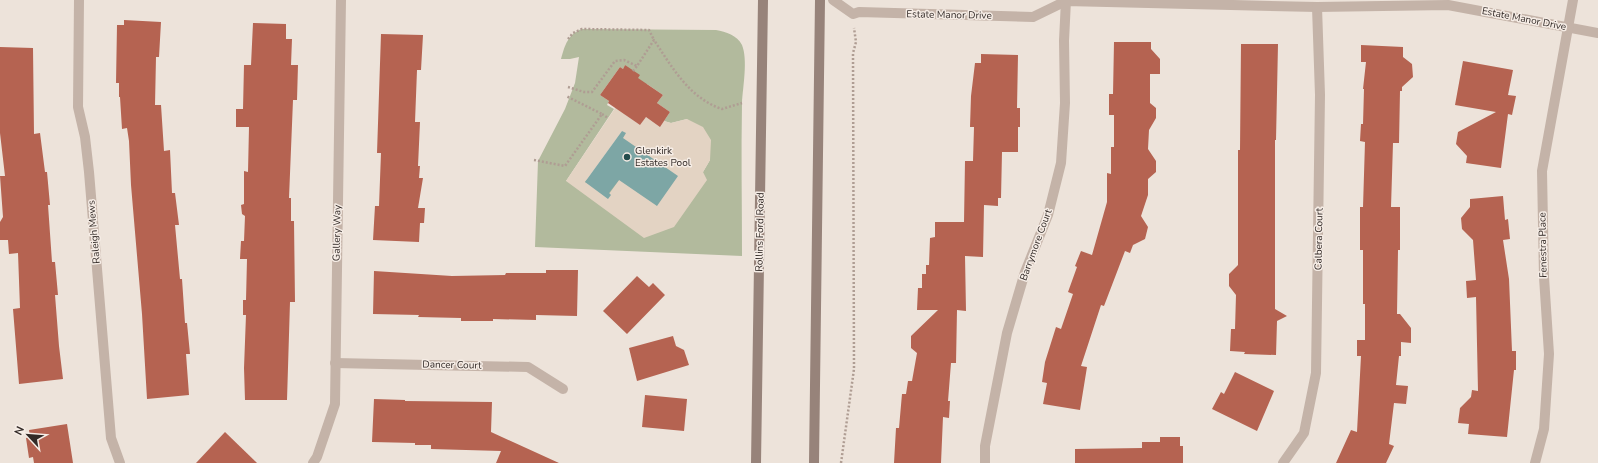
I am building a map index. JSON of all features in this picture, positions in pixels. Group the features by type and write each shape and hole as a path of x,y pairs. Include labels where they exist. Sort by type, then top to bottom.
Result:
{"main road":[{"name":"Rollins Ford Road","path":"756,463 763,0"},
{"path":"814,463 820,0"}],"street":[{"name":"Raleigh Mews","path":"79,0 78,106 85,137 89,172 111,438 120,463"},
{"name":"Gallery Way","path":"313,463 317,457 335,404 341,0"},
{"name":"Estate Manor Drive","path":"833,0 853,14 859,12 1033,17 1066,0 1317,7 1448,5 1598,33"},
{"name":"Barrymore Court","path":"985,463 986,446 1007,333 1024,272 1048,215 1061,163 1065,103 1064,41 1066,0"},
{"name":"Fenestra Place","path":"1535,463 1544,429 1549,354 1544,277 1542,171 1573,0"},
{"name":"Calbera Court","path":"1283,463 1304,433 1316,373 1320,103 1317,7"},
{"name":"Dancer Court","path":"335,363 528,367 563,389"}],"path":[{"path":"568,39 572,33 582,29 649,30 654,40 686,86 700,98 722,109 742,103"},
{"path":"634,71 654,40"},
{"path":"841,463 854,369 853,53 856,42"},
{"path":"568,87 584,92 592,92 615,61 624,60 637,66"},
{"path":"566,96 608,118"},
{"path":"534,160 565,166 602,114"}],"green space":[{"path":"582,29 716,30 731,34 740,42 745,58 742,103 742,256 535,247 538,161 565,109 575,83 579,57 561,59 570,37","holes":["625,65 643,88 647,84 663,95 657,103 670,112 664,121 671,123 687,119 710,160 703,172 566,181 614,109 607,105 609,101 600,95 620,67 623,69"]}],"shaded area":[{"path":"618,104 627,116 640,125 646,117 660,126 664,121 671,123 687,119 703,127 711,140 710,160 703,172 707,180 674,227 644,238 566,181","holes":["622,131 623,138 619,180 609,194 585,182"]}],"water":[{"name":"Glenkirk Estates Pool","path":"622,131 626,133 623,138 678,176 657,206 619,180 609,193 611,195 608,199 585,182"}],"building":[{"path":"124,20 161,22 159,57 156,57 155,105 161,105 164,151 170,150 172,193 175,193 179,225 175,225 180,279 182,279 185,323 187,323 190,354 186,354 189,395 147,399 129,141 127,128 122,129 119,83 116,83 117,25 124,25"},
{"path":"253,23 286,24 286,39 292,39 291,65 298,65 297,100 293,100 289,198 291,198 291,221 294,221 295,302 290,302 287,400 245,400 244,368 246,315 243,315 243,300 246,300 247,259 240,259 241,241 244,241 245,216 242,214 241,205 244,204 244,171 248,172 249,127 236,127 236,109 243,109 244,65 251,65"},
{"path":"381,34 423,35 421,70 417,70 415,122 420,122 418,166 420,166 419,178 423,178 418,208 425,208 424,223 420,223 419,242 373,240 375,206 379,206 381,153 377,153"},
{"path":"1114,42 1151,42 1151,49 1160,59 1160,74 1150,74 1150,103 1156,108 1156,118 1149,130 1148,149 1156,161 1156,172 1148,179 1148,195 1141,216 1148,227 1145,239 1133,245 1130,253 1125,251 1104,306 1101,305 1081,366 1087,367 1080,410 1043,404 1047,383 1042,382 1045,362 1056,327 1061,329 1073,294 1068,292 1077,267 1075,266 1081,251 1092,255 1107,202 1107,173 1111,174 1111,147 1114,147 1114,115 1109,115 1109,94 1113,94"},
{"path":"1241,44 1278,44 1275,140 1275,309 1287,316 1277,321 1276,355 1244,354 1245,352 1230,351 1231,329 1235,329 1236,295 1229,286 1229,274 1238,265 1238,150 1240,150"},
{"path":"1361,45 1403,47 1403,57 1412,64 1413,77 1402,87 1402,91 1400,91 1399,143 1393,143 1391,207 1400,207 1400,250 1398,250 1397,314 1400,314 1411,328 1411,343 1401,342 1401,356 1399,356 1396,385 1408,386 1406,404 1394,403 1389,444 1394,446 1386,463 1336,463 1351,430 1357,432 1361,356 1357,356 1357,340 1365,340 1363,250 1360,250 1360,207 1363,207 1365,142 1360,141 1361,124 1363,124 1363,89 1366,62 1361,62"},
{"path":"0,47 33,48 34,134 40,133 45,172 47,172 52,262 55,262 58,295 55,295 63,379 19,384 13,309 20,308 18,253 9,254 8,240 0,240 0,222 3,217 0,176 5,176 0,133"},
{"path":"981,54 1018,55 1017,108 1020,108 1020,127 1018,127 1018,152 1002,152 1001,198 998,198 998,206 984,205 983,257 965,256 966,311 957,310 956,363 951,363 948,401 950,401 949,418 943,417 941,463 894,463 896,428 899,428 902,394 906,394 908,381 912,381 917,353 911,348 911,336 938,310 917,310 918,288 922,288 922,274 926,274 926,265 929,265 930,238 935,237 935,222 964,222 965,161 973,161 974,127 970,127 971,96 975,63 981,63"},
{"path":"1463,61 1513,70 1508,95 1516,96 1512,115 1508,114 1501,168 1466,163 1467,156 1456,144 1458,132 1496,112 1455,105"},
{"path":"625,65 640,75 638,78 663,95 657,103 670,112 660,127 646,117 640,125 608,103 609,101 600,95 620,67 623,69"},
{"path":"1503,196 1505,220 1508,219 1510,239 1503,240 1509,279 1512,351 1516,351 1516,370 1514,370 1507,437 1468,434 1469,424 1458,423 1460,408 1471,397 1472,390 1478,391 1476,297 1467,298 1466,281 1476,280 1473,240 1462,229 1461,218 1470,207 1470,199"},
{"path":"546,270 578,270 577,316 536,315 536,320 493,319 493,321 461,321 461,318 373,314 374,271 452,276 505,275 506,273 546,273"},
{"path":"637,276 649,287 653,283 665,295 627,334 603,311"},
{"path":"673,336 676,346 684,350 689,365 637,381 629,348"},
{"path":"1235,372 1274,391 1257,431 1212,409 1221,392 1224,394"},
{"path":"645,395 687,399 684,431 642,427"},
{"path":"374,399 405,401 492,402 491,432 559,463 496,463 501,451 431,449 431,445 415,445 415,443 372,442"},
{"path":"67,424 73,463 34,463 33,457 29,458 26,438 30,437 29,430"},
{"path":"225,432 257,463 196,463"},
{"path":"1160,437 1180,437 1180,446 1183,446 1183,463 1075,463 1075,449 1142,448 1142,442 1160,442"}],"place":[{"name":"Glenkirk Estates Pool","path":"627,157"}]}
